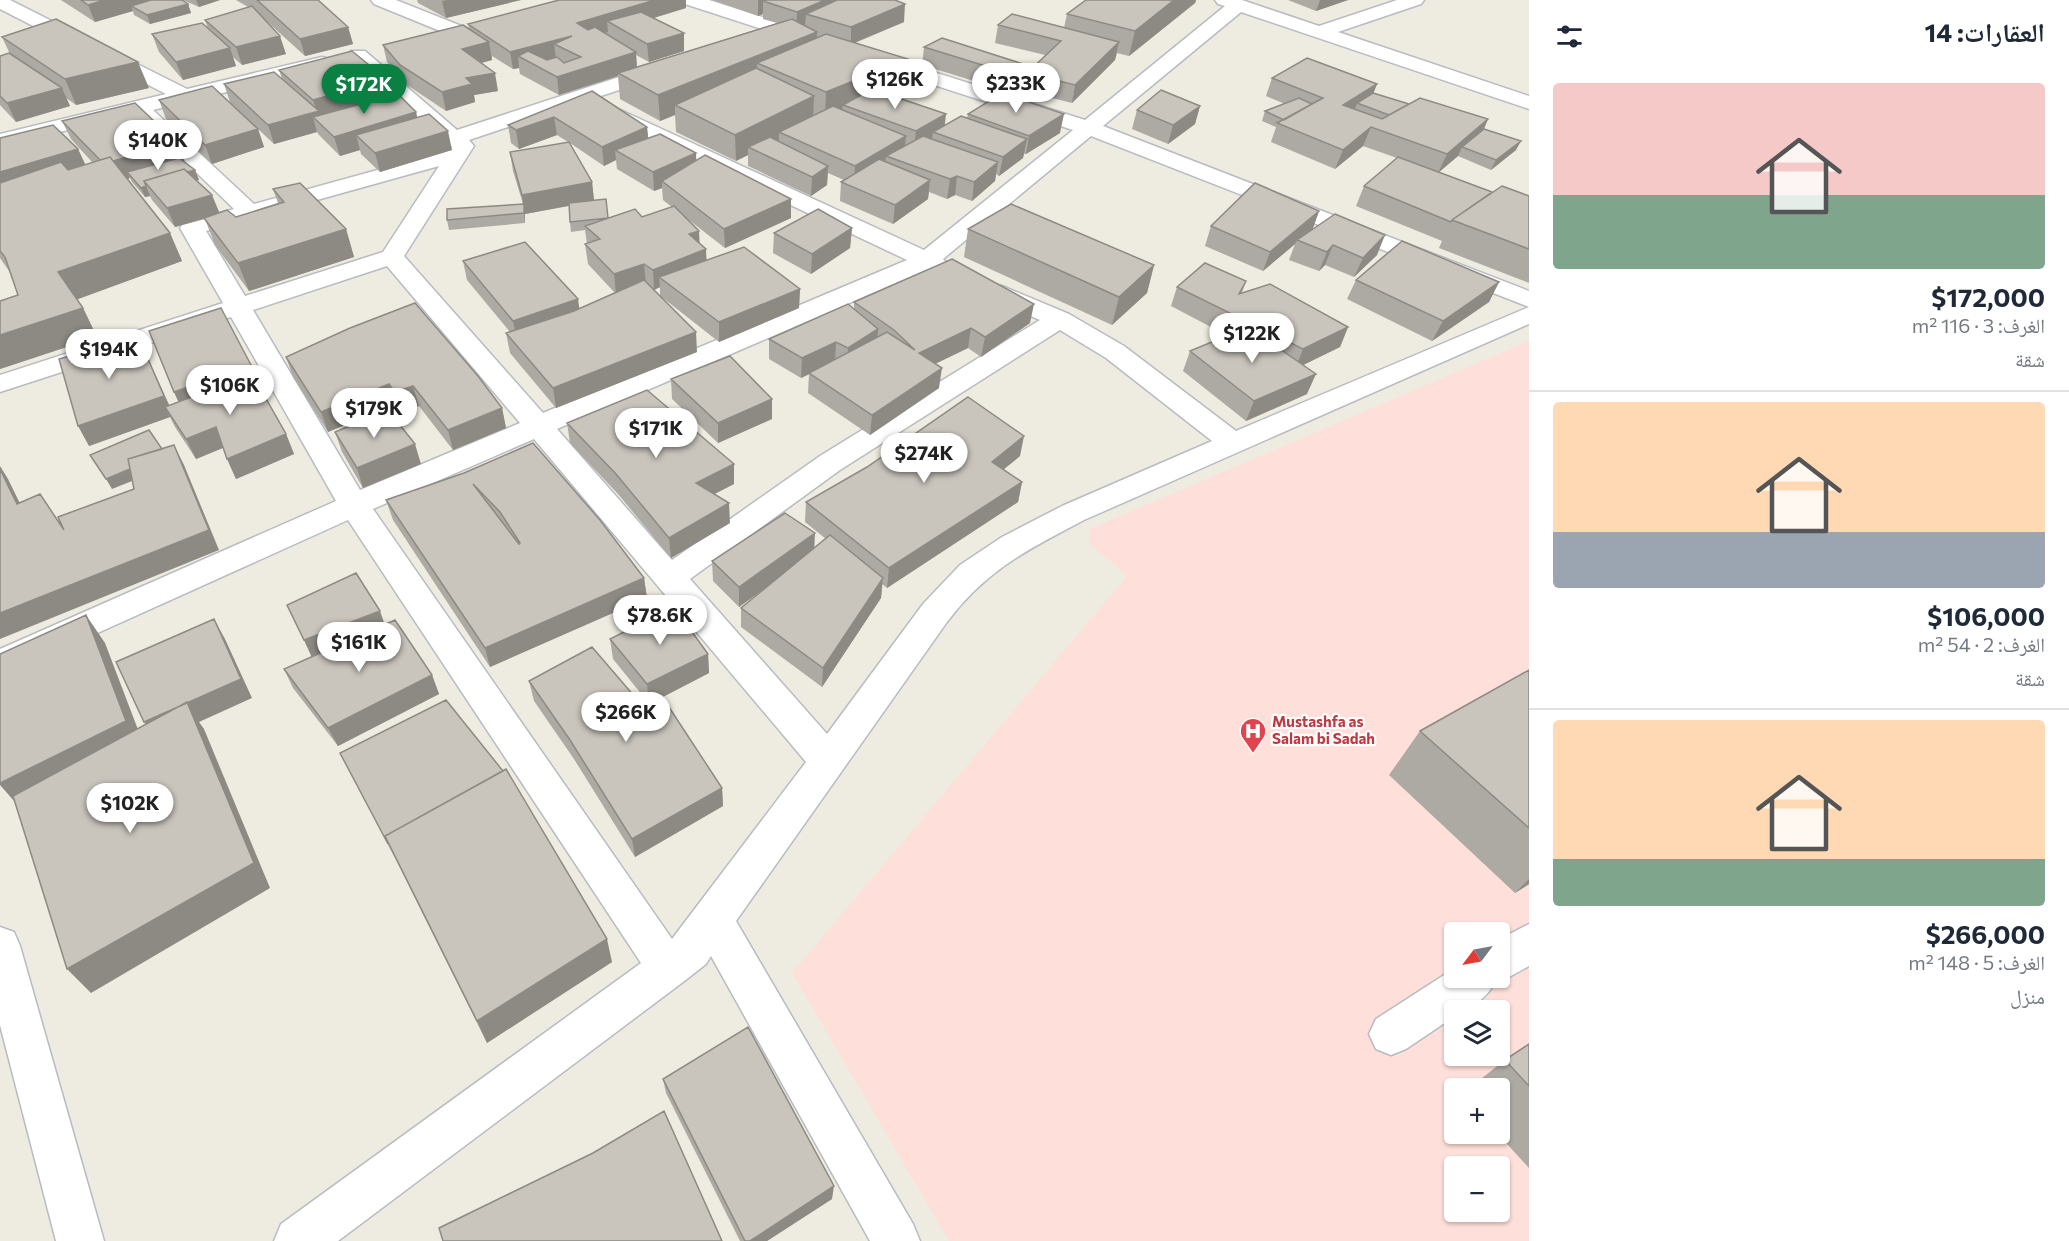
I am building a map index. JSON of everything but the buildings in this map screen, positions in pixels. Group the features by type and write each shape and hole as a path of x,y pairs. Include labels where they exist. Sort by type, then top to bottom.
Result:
{"street":[{"path":"6,4 36,0"},
{"path":"380,0 457,31"},
{"path":"691,0 827,44"},
{"path":"1320,32 1415,0"},
{"path":"0,664 354,505 926,261 1086,128 1231,2 1529,103"},
{"path":"6,4 185,96"},
{"path":"424,39 480,25"},
{"path":"748,41 782,30"},
{"path":"0,140 369,52 456,146"},
{"path":"850,52 1086,128 1529,300"},
{"path":"668,968 354,505 192,228 250,212 456,146 579,97 680,64"},
{"path":"579,97 926,261 1060,320 1115,352 1232,442"},
{"path":"138,107 250,212"},
{"path":"0,384 392,257 456,146"},
{"path":"392,257 827,760"},
{"path":"298,1241 691,950 935,613 959,584 984,564 1015,543 1073,513 1529,315"},
{"path":"669,578 830,463 1060,320"},
{"path":"713,920 896,1241"},
{"path":"1510,955 1529,943"},
{"path":"0,946 80,1241"},
{"path":"1391,1034 1461,988"}],"shaded area":[{"name":"Mustashfa as Salam bi Sadah","path":"1529,341 1529,1241 949,1241 792,973 1127,576 1089,543 1090,529"}],"place":[{"name":"Mustashfa as Salam bi Sadah","path":"1253,754"}]}
